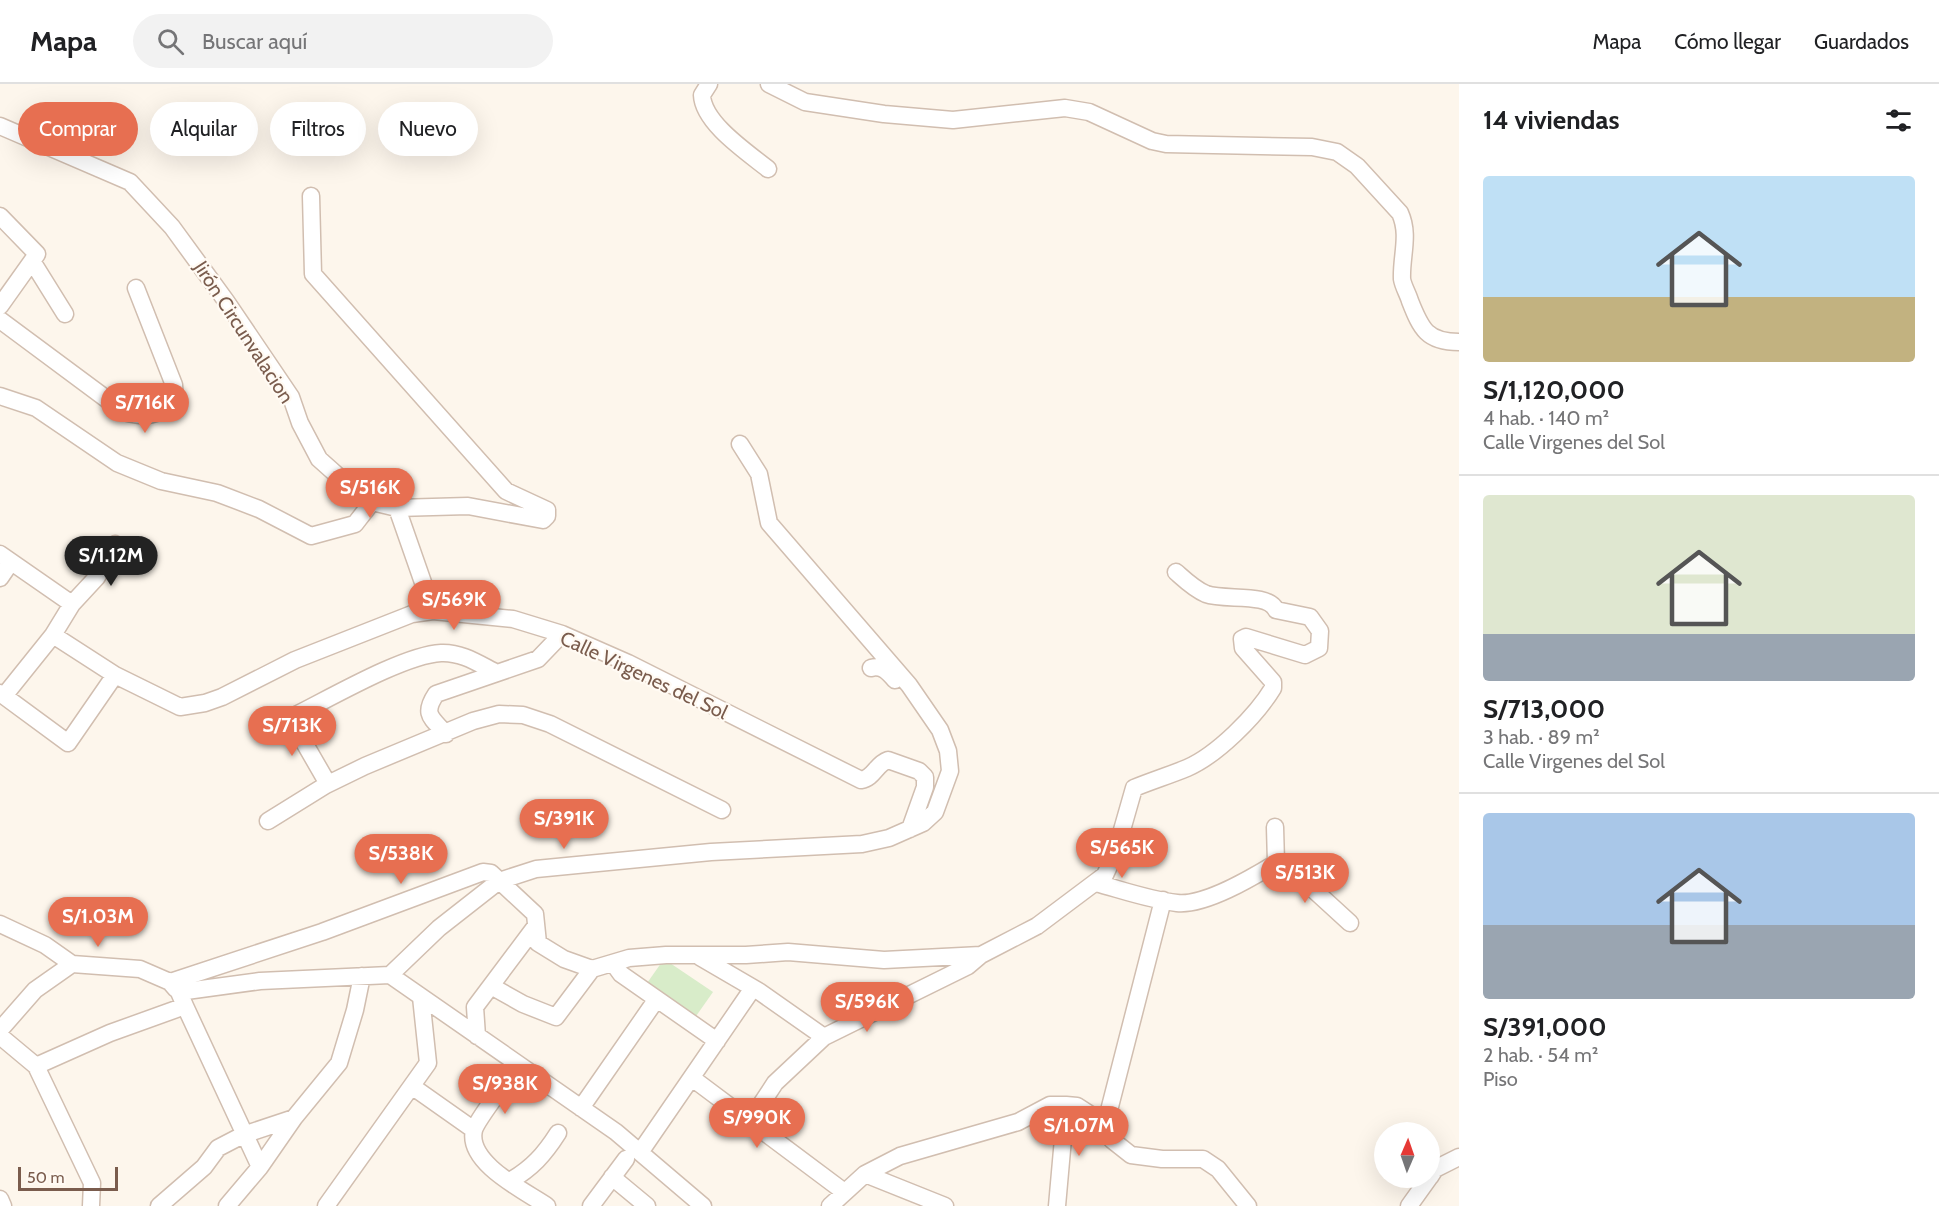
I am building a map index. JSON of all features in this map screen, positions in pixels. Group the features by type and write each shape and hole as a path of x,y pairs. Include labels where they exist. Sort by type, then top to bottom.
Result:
{"street":[{"path":"709,84 702,95 705,111 728,136 768,169"},
{"path":"769,84 805,102 884,114 953,120 1065,108 1089,112 1152,141 1166,144 1312,147 1337,152 1357,166 1400,213 1406,231 1402,280 1421,329 1442,342 1459,342"},
{"name":"Jirón Circunvalacion","path":"0,126 130,182 172,227 226,301 291,397 300,423 319,459 356,492 372,502 397,508 468,506 543,520 547,516 547,510 506,491 313,274 311,196"},
{"path":"0,216 37,254 0,306"},
{"path":"32,261 65,314"},
{"path":"0,320 124,412 141,417 160,414 175,401 174,385 135,288"},
{"path":"0,396 36,408 117,463 161,482 217,493 259,509 311,536 355,524 372,502"},
{"path":"390,975 439,928 499,880 536,869 711,852 862,844 889,838 910,829 935,812 950,771 948,751 940,730 909,685 769,523 759,474 740,444"},
{"path":"397,508 433,611"},
{"path":"115,544 96,577 2,694 68,743 115,675"},
{"path":"0,578 5,558 72,604"},
{"path":"750,1121 775,1083 824,1036 968,966 981,955 1037,926 1105,875 1116,851 1134,788 1189,767 1216,749 1251,717 1273,688 1273,682 1243,648 1242,639 1246,637 1305,656 1319,648 1320,631 1310,617 1276,610 1270,601 1263,599 1219,598 1206,594 1195,589 1176,572"},
{"name":"Calle Virgenes del Sol","path":"52,634 115,675 180,707 205,704 296,660 412,614 433,611 513,619 562,634 628,663 861,780 866,779 881,762 888,760 919,771 925,777 925,787 910,829"},
{"path":"446,734 429,713 428,706 436,694 538,659 562,634"},
{"path":"324,777 290,718 403,663 441,653 466,656 497,673"},
{"path":"871,668 886,670 898,684 909,685"},
{"path":"268,821 326,785 365,766 473,721 499,714 523,715 550,724 722,810"},
{"path":"1275,827 1276,863"},
{"path":"1096,883 1179,904 1195,902 1254,876 1276,863"},
{"path":"1276,863 1303,880 1350,923"},
{"path":"36,1066 110,1033 178,993 322,932 483,872 491,873 535,914 538,943 564,959 592,969 629,958 666,955 700,956 788,952 884,960 981,955"},
{"path":"1104,1130 1163,900"},
{"path":"0,924 45,945 72,964 140,969 178,993 260,1167"},
{"path":"477,1036 475,1007 535,927"},
{"path":"700,956 753,988 824,1036"},
{"path":"613,963 621,974 717,1041"},
{"path":"0,1030 35,990 72,964"},
{"path":"491,986 523,1004 556,1017 592,969"},
{"path":"178,993 219,984 390,975 581,1108 633,1155 703,1206"},
{"path":"227,1206 260,1167 294,1118 339,1063 356,1011 362,976"},
{"path":"591,1206 692,1078 753,988"},
{"path":"326,1206 413,1087 428,1062 421,997"},
{"path":"581,1108 656,1000"},
{"path":"0,1036 36,1066 92,1183 92,1206"},
{"path":"692,1078 750,1121 835,1201 865,1174 900,1156 1009,1125 1050,1105 1066,1105 1077,1106 1094,1117 1104,1130 1131,1155 1162,1159 1203,1159 1218,1168 1248,1206"},
{"path":"507,1080 474,1130 476,1149 487,1166 547,1206"},
{"path":"413,1087 474,1130"},
{"path":"1056,1206 1066,1105"},
{"path":"159,1206 204,1167 218,1148 243,1135 294,1118"},
{"path":"510,1181 528,1171 542,1158 558,1133"},
{"path":"1440,1166 1459,1157"},
{"path":"865,1174 945,1206"},
{"path":"612,1177 647,1206"},
{"path":"1409,1206 1421,1188"},
{"path":"0,1198 3,1206"}],"green space":[{"path":"664,959 713,992 694,1019 645,986"}]}
